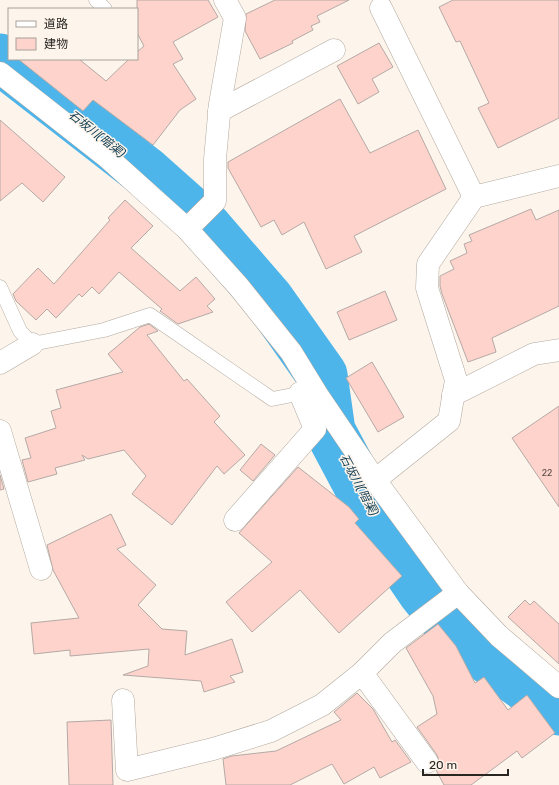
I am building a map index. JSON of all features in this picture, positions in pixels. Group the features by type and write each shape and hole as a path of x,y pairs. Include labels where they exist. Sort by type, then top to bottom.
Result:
{"street":[{"path":"187,229 215,201 215,159 219,111 235,18 225,0"},
{"path":"381,8 474,196"},
{"path":"219,111 334,50"},
{"path":"0,74 107,157 187,229 239,287 291,352 311,393 338,424 375,480 458,593 499,636 559,687"},
{"path":"375,480 448,421 456,380 427,288 428,264 474,196 559,176"},
{"path":"0,363 32,344"},
{"path":"454,395 534,354 559,350"},
{"path":"235,520 315,429 311,393"},
{"path":"0,431 41,569"},
{"path":"123,700 127,770 213,749 271,731 322,705 362,674 392,643 458,593"},
{"path":"362,674 427,762"}],"lane":[{"path":"96,0 104,8"},
{"path":"0,287 20,332 32,344 104,330 150,315 272,399 311,393"}],"building":[{"path":"137,0 208,0 218,17 173,42 183,59 173,64 196,99 180,110 153,145 93,100 83,111 19,60 80,60 106,81 128,60 138,60 138,51 144,46 138,35"},
{"path":"275,0 349,0 317,16 320,22 311,26 313,30 292,41 293,43 260,59 245,31 246,14"},
{"path":"453,0 559,0 559,118 498,148 478,108 489,103 460,41 456,42 439,7"},
{"path":"379,43 393,67 372,79 379,92 358,104 337,66"},
{"path":"340,99 370,153 418,130 446,189 354,236 362,252 326,269 304,222 282,235 274,220 261,227 228,168 228,162"},
{"path":"0,120 65,177 43,202 22,183 0,201"},
{"path":"125,200 153,226 131,248 180,291 196,277 215,299 207,306 213,312 178,324 160,311 162,309 119,272 99,294 92,287 82,297 79,294 56,318 47,309 36,320 16,301 13,294 38,268 54,284 110,220 108,218"},
{"path":"531,209 536,220 559,210 559,306 492,338 496,352 468,362 442,294 440,276 454,269 450,261 467,253 464,244 472,241 469,235"},
{"path":"385,291 397,320 349,340 337,312"},
{"path":"149,324 158,331 147,335 184,381 187,379 220,416 214,422 245,455 224,474 217,466 172,525 132,494 146,476 124,450 88,459 82,455 85,460 55,468 57,474 28,482 22,460 31,458 25,438 56,428 51,411 61,408 56,390 123,372 108,354 140,327"},
{"path":"372,362 404,417 378,432 346,378"},
{"path":"559,406 559,507 512,438"},
{"path":"261,444 275,455 253,481 240,470"},
{"path":"298,467 349,507 359,519 355,523 402,576 339,633 300,590 252,632 226,602 272,562 239,533"},
{"path":"0,475 4,489 0,490"},
{"path":"111,514 126,545 117,549 156,585 138,605 162,629 187,631 185,655 232,639 243,672 230,676 235,682 204,692 201,681 123,675 148,666 149,649 70,656 70,650 34,654 31,623 79,618 53,570 47,545"},
{"path":"525,600 530,605 534,601 559,624 559,664 508,617"},
{"path":"438,624 456,646 475,683 484,677 508,710 527,695 555,733 522,758 517,751 471,785 444,785 436,770 439,761 437,755 417,727 437,714 433,696 406,648"},
{"path":"357,693 373,709 392,742 395,740 411,762 380,778 374,767 344,784 332,764 290,785 226,785 223,759 232,756 276,751 341,720 334,712"},
{"path":"111,720 113,785 69,785 67,722"}],"waterway":[{"name":"石坂川(暗渠)","path":"0,59 147,173 192,213"},
{"name":"石坂川(暗渠)","path":"206,227 269,300 322,375 330,431 389,542 423,592 454,631 503,670 559,710"}]}
